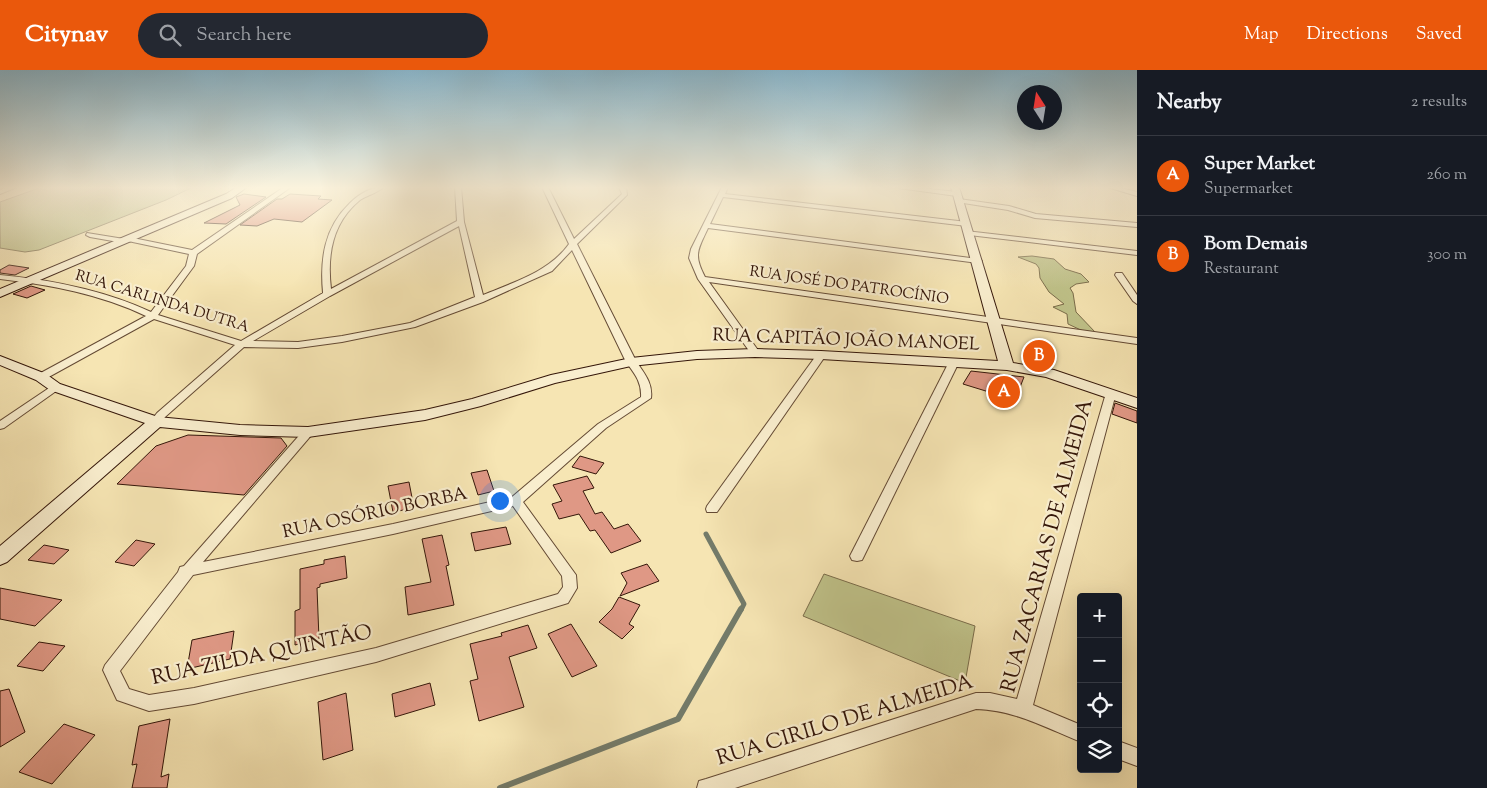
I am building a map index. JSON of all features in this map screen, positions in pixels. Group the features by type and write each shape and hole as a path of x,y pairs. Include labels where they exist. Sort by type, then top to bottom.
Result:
{"main road":[{"path":"0,293 172,221"},
{"path":"965,221 978,261 992,320 1007,366"},
{"name":"RUA CAPITÃO JOÃO MANOEL","path":"0,360 41,377 55,387 156,422 240,430 308,432 425,415 476,403 551,378 630,362 696,355 755,353 1007,366 1049,373 1137,403"},
{"path":"0,557 156,422"}],"street":[{"path":"41,377 153,316 190,266 194,253 240,221"},
{"path":"327,294 325,274 327,250 331,230 339,221"},
{"path":"561,221 630,362"},
{"name":"RUA CARLINDA DUTRA","path":"0,277 30,280 78,289 125,303 153,316 242,344 298,345 342,339 412,325 480,300 549,270 565,256 573,244 597,221"},
{"path":"709,221 693,258 702,279 755,353"},
{"path":"913,221 1137,253"},
{"path":"1081,221 1137,226"},
{"path":"156,422 161,415 242,344 327,294 461,222 480,300"},
{"path":"706,226 978,261"},
{"path":"90,236 126,240 194,253"},
{"path":"1119,275 1137,301"},
{"name":"RUA JOSÉ DO PATROCÍNIO","path":"702,279 1137,341"},
{"path":"712,509 820,355"},
{"name":"RUA OSÓRIO BORBA","path":"185,571 393,529 516,501 602,426 646,398 648,388 644,379 630,362"},
{"path":"857,556 954,362"},
{"path":"0,426 55,387"},
{"name":"RUA ZACARIAS DE ALMEIDA","path":"1023,710 1111,393"},
{"name":"RUA ZILDA QUINTÃO","path":"308,432 185,571 110,670 123,695 149,703 194,696 376,655 563,599 570,588 568,575 516,501"},
{"name":"RUA CIRILO DE ALMEIDA","path":"706,788 976,701 990,700 1023,710 1077,732"},
{"path":"1122,751 1137,757"}],"green space":[{"path":"0,221 114,221 39,250 25,252 0,248"},
{"path":"1032,256 1054,259 1065,269 1081,274 1089,282 1076,284 1070,288 1073,293 1076,312 1095,332 1083,331 1068,324 1067,314 1053,307 1064,304 1049,292 1040,278 1039,268 1036,264 1018,257"},
{"path":"824,574 975,626 965,683 803,616"}],"building":[{"path":"209,221 231,221 226,224 204,223"},
{"path":"246,221 270,221 257,226 240,225"},
{"path":"9,265 29,268 15,275 0,273 0,270"},
{"path":"31,286 45,290 27,298 13,294"},
{"path":"971,371 1024,377 1015,400 963,384"},
{"path":"1115,403 1137,411 1137,423 1112,414"},
{"path":"188,435 281,438 287,446 244,495 117,484 156,446"},
{"path":"580,456 604,463 596,474 572,467"},
{"path":"487,470 494,491 478,495 471,473"},
{"path":"587,476 594,488 583,491 595,514 602,512 614,529 628,524 641,541 611,553 595,530 590,531 579,514 559,519 552,504 562,501 553,485"},
{"path":"409,482 414,508 393,512 388,486"},
{"path":"506,527 511,544 475,551 471,533"},
{"path":"442,535 449,565 446,566 454,605 408,615 405,587 431,582 422,539"},
{"path":"136,540 155,544 134,566 115,562"},
{"path":"44,545 69,550 54,564 28,560"},
{"path":"345,556 347,578 320,584 320,587 317,588 319,639 295,645 295,611 300,609 300,569 324,564 324,560"},
{"path":"647,564 659,581 620,596 627,583 621,573"},
{"path":"0,588 62,600 35,626 0,619"},
{"path":"619,597 640,605 629,624 634,627 622,639 599,622 612,609"},
{"path":"571,624 597,666 572,677 548,634"},
{"path":"528,625 537,648 509,657 524,707 479,721 470,681 478,679 470,644 502,636 501,633"},
{"path":"234,631 230,659 187,669 192,640"},
{"path":"39,642 65,646 43,671 17,666"},
{"path":"430,683 435,705 395,717 392,694"},
{"path":"9,689 25,732 0,747 0,691"},
{"path":"346,693 353,750 323,760 318,702"},
{"path":"170,719 161,777 169,774 167,788 132,788 137,764 132,765 139,726"},
{"path":"64,724 95,735 52,784 19,772"}],"waterway":[{"path":"706,534 744,604 741,610"},
{"path":"500,788 678,719 741,609"}],"place":[{"name":"Bom Demais","path":"1039,356"},
{"name":"Super Market","path":"1004,392"}]}
